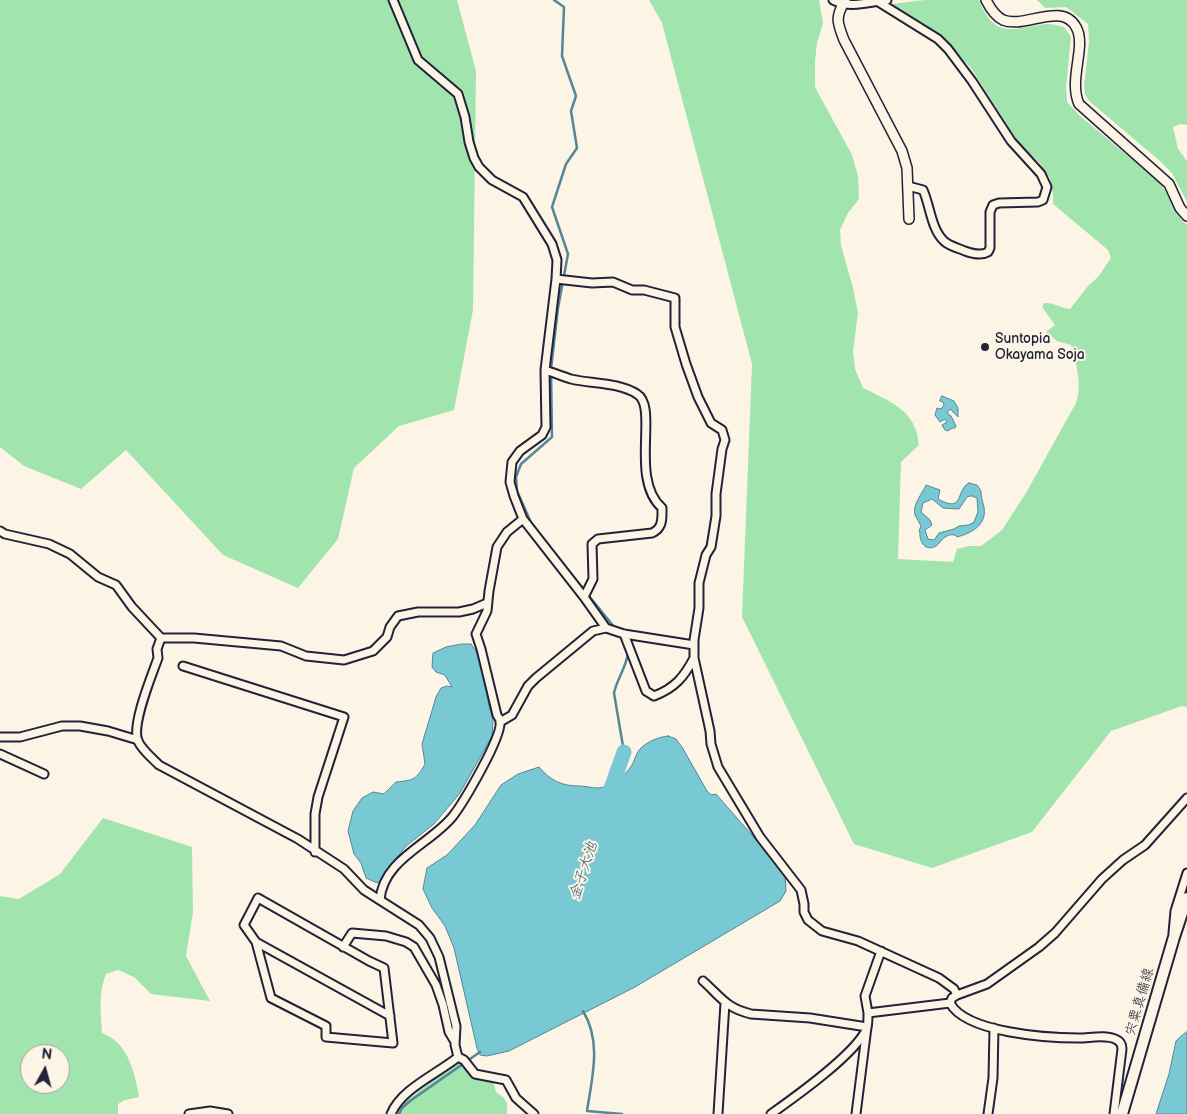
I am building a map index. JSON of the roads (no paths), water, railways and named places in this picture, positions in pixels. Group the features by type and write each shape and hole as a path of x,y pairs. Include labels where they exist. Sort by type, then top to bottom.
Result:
{"main road":[{"name":"宍粟真備線","path":"1122,1114 1187,898"}],"street":[{"path":"392,0 418,60 458,94 465,117 469,142 479,167 492,180 522,197 552,244 556,260 556,280 545,370 546,427 542,435 520,451 512,462 510,482 523,519 606,628"},
{"path":"833,0 858,5 887,0"},
{"path":"986,0 1002,20 1012,22 1056,15 1066,17 1072,21 1076,26 1079,38 1074,85 1075,95 1079,104 1169,184 1180,208 1187,216"},
{"path":"877,1 938,39 948,49 972,81 1010,141 1041,174 1047,187 1043,200 1038,202 999,203 993,205 990,212 990,248 984,255 968,252 944,241 932,220 923,190 908,186"},
{"path":"843,2 838,13 837,23 844,40 902,150 907,168 909,219"},
{"path":"556,280 592,283 613,282 632,290 644,290 675,298 675,327 695,389 711,423 722,430 725,440 716,494 716,516 711,547 706,555 699,583 699,608 694,645 694,658 711,744 718,767 760,837 801,890 804,912 808,920 822,931 858,941 939,978 954,989 957,995"},
{"path":"545,370 571,379 626,389 639,395 644,401 647,424 644,440 645,463 651,495 662,508 662,523 659,530 598,539 592,544 593,579 584,597"},
{"path":"380,900 381,890 398,863 453,816 491,752 498,735 500,722 476,634 487,611 497,547 507,532 523,519"},
{"path":"0,531 49,544 70,554 98,577 116,585 132,607 161,638 194,638 281,646 306,656 344,660 373,651 387,637 390,627 398,616 418,612 458,612 487,603"},
{"path":"500,722 512,715 528,686 593,631 606,628 624,634 694,645"},
{"path":"624,634 646,691 654,696 666,691 684,676 694,658"},
{"path":"161,638 157,649 158,658 138,718 138,740 143,748 159,765 298,839 315,852 344,869 364,890 419,925 430,938 439,957 456,1026 455,1042 458,1057"},
{"path":"183,666 344,717 318,797 315,814 315,852"},
{"path":"0,737 20,737 62,726 80,726 108,731 138,740"},
{"path":"0,754 44,774"},
{"path":"950,1003 952,998 957,995 987,984 1039,947 1055,933 1102,879 1123,860 1145,845 1187,798"},
{"path":"1174,937 1175,911 1187,873"},
{"path":"258,898 368,962 384,968 393,1043 326,1037 326,1026 271,998 256,942 244,925 258,898"},
{"path":"344,948 352,933 386,936 406,942 414,947 436,985 449,1032 455,1042"},
{"path":"256,942 390,1016"},
{"path":"856,1114 867,1027 868,1013 865,996 882,951"},
{"path":"703,981 725,1003 751,1014 810,1018 867,1027"},
{"path":"718,1114 725,1003"},
{"path":"868,1013 950,1003"},
{"path":"950,1003 953,1009 961,1016 970,1021 994,1028 1048,1037 1107,1037 1117,1039 1121,1043 1122,1049 1114,1114"},
{"path":"770,1114 814,1083 837,1063 856,1044 867,1027"},
{"path":"988,1114 993,1078 994,1028"},
{"path":"391,1114 393,1108 401,1099 416,1086 458,1057"},
{"path":"458,1057 464,1060 475,1074 506,1080 516,1098 534,1114"},
{"path":"189,1114 210,1111 228,1114"}],"water":[{"path":"942,396 954,401 958,408 958,417 950,409 947,413 951,416 956,426 948,431 942,425 947,422 945,419 940,422 935,415 937,408 941,409 944,405 940,401"},
{"path":"969,483 977,485 981,491 984,513 981,523 968,533 957,537 949,535 945,537 934,547 925,546 920,538 919,531 921,526 914,511 916,503 926,485 940,490 938,499 952,504 956,502 965,486","holes":["967,497 977,498 978,512 974,522 939,533 934,540 928,539 925,530 932,525 930,520 921,512 923,503 932,499 943,508 959,509"]},
{"path":"471,644 480,657 493,720 492,736 460,793 434,824 406,846 381,883 375,882 366,878 361,863 354,854 348,831 353,811 362,798 373,792 384,794 396,782 414,778 422,769 425,764 422,744 436,697 441,688 452,687 445,675 436,672 432,667 433,653 446,647"},
{"path":"668,736 676,739 682,747 707,791 711,795 716,794 785,873 786,891 780,901 635,987 509,1051 487,1056 480,1055 454,948 445,926 432,908 423,889 427,868 447,855 475,825 501,785 518,774 539,767 552,779 561,783 596,788 608,786 626,773 641,748 654,740"},
{"path":"1187,1032 1187,1114 1156,1114 1169,1074 1176,1041"}],"waterway":[{"path":"554,0 564,7 562,56 576,96 571,111 577,148 566,164 552,207 568,254 558,308 551,369 552,437 521,464 516,477 517,491 533,527 615,628"},
{"path":"624,752 614,693 628,653"},
{"name":"金子大池","path":"607,800 624,752"},
{"path":"583,1011 589,1023 594,1048 593,1073 587,1111 622,1114"},
{"path":"399,1114 402,1108 410,1101 480,1052"}],"place":[{"name":"Suntopia Okayama Soja","path":"985,347"}]}
